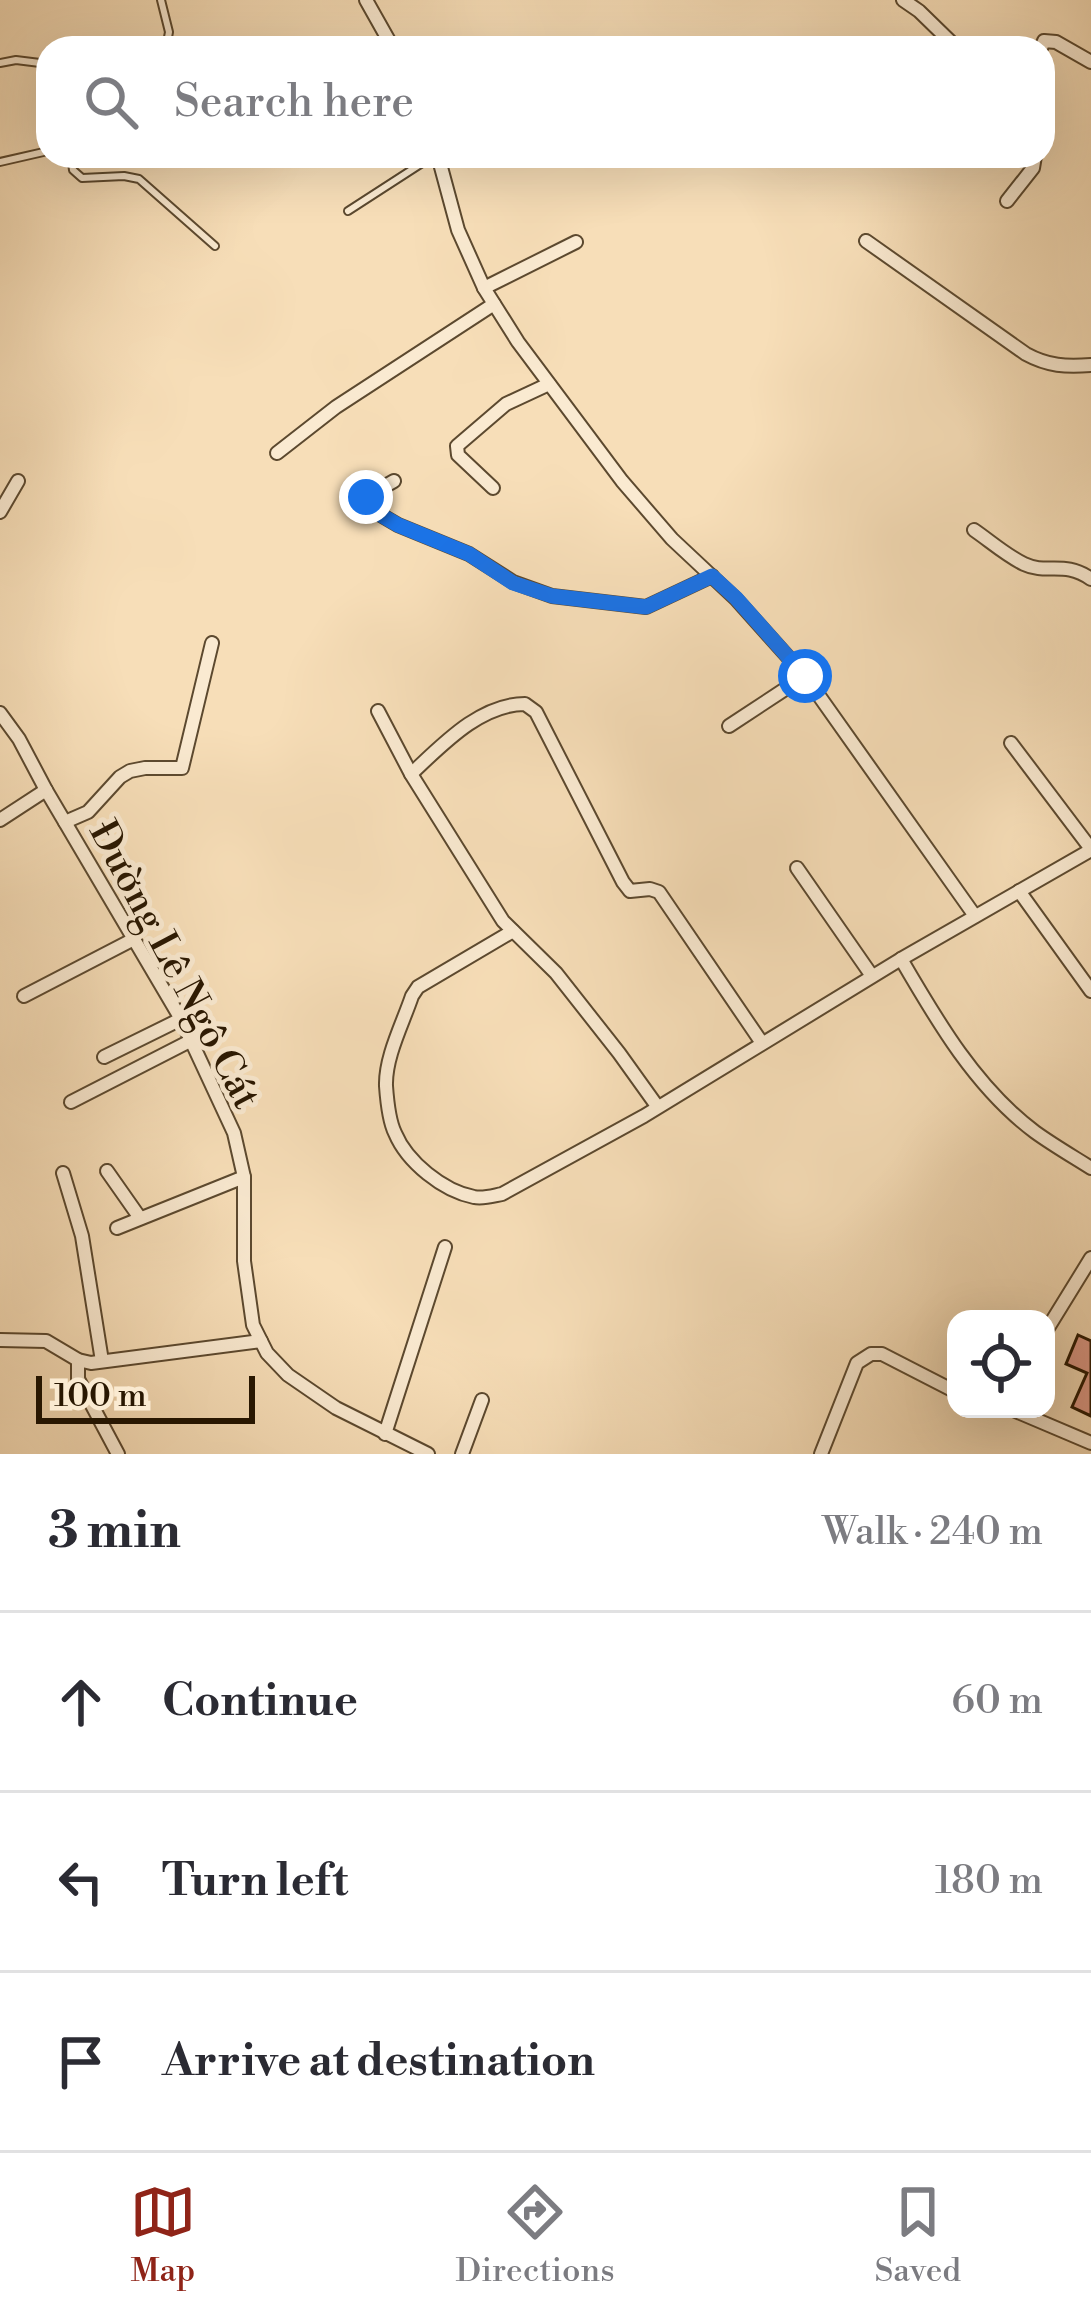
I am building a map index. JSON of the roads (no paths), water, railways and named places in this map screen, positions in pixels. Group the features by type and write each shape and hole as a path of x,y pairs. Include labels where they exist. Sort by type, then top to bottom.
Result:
{"street":[{"path":"366,0 386,36"},
{"path":"903,0 945,36"},
{"path":"920,11 933,0"},
{"path":"1055,42 1091,62"},
{"path":"440,168 458,230 484,288 518,343 622,481 805,676 975,916"},
{"path":"1007,201 1033,168"},
{"path":"866,241 1026,354 1046,364 1091,364"},
{"path":"484,288 576,242"},
{"path":"277,453 336,407 494,304"},
{"path":"493,488 458,455 457,446 506,404 549,385"},
{"path":"0,512 18,481"},
{"path":"394,481 366,497 364,505 398,525 469,554 533,591 646,607 712,576"},
{"path":"974,530 1030,566 1065,567 1091,579"},
{"path":"65,822 88,812 130,771 182,768 212,643"},
{"path":"729,726 805,676"},
{"path":"412,774 492,709 525,704 536,712 623,882 630,891 659,892 762,1043"},
{"path":"378,711 503,921 556,974 657,1106"},
{"name":"Đường Lê Ngô Cát","path":"0,713 181,1019 234,1133 244,1177 244,1262 253,1325 267,1353 288,1375 335,1408 428,1454"},
{"path":"513,931 418,987 386,1084 394,1132 417,1165 443,1184 481,1198 502,1194 644,1116 872,976 1091,850 1011,743"},
{"path":"0,820 46,790"},
{"path":"797,868 872,976"},
{"path":"1019,891 1091,991"},
{"path":"24,996 134,939"},
{"path":"901,959 953,1044 986,1085 1032,1130 1091,1168"},
{"path":"104,1057 181,1019"},
{"path":"70,1102 192,1040"},
{"path":"107,1171 140,1218"},
{"path":"63,1173 82,1236 102,1361"},
{"path":"117,1228 244,1177"},
{"path":"385,1434 445,1247"},
{"path":"1055,1316 1091,1258"},
{"path":"0,1340 46,1341 91,1363 261,1341"},
{"path":"821,1454 863,1357 882,1354 947,1387"},
{"path":"78,1360 78,1379 118,1454"},
{"path":"462,1454 482,1400"},
{"path":"1032,1418 1091,1443"}],"lane":[{"path":"161,0 169,36"},
{"path":"0,63 36,62"},
{"path":"0,162 36,154"},
{"path":"73,168 82,178 139,179 215,246"},
{"path":"348,212 417,168"}]}
